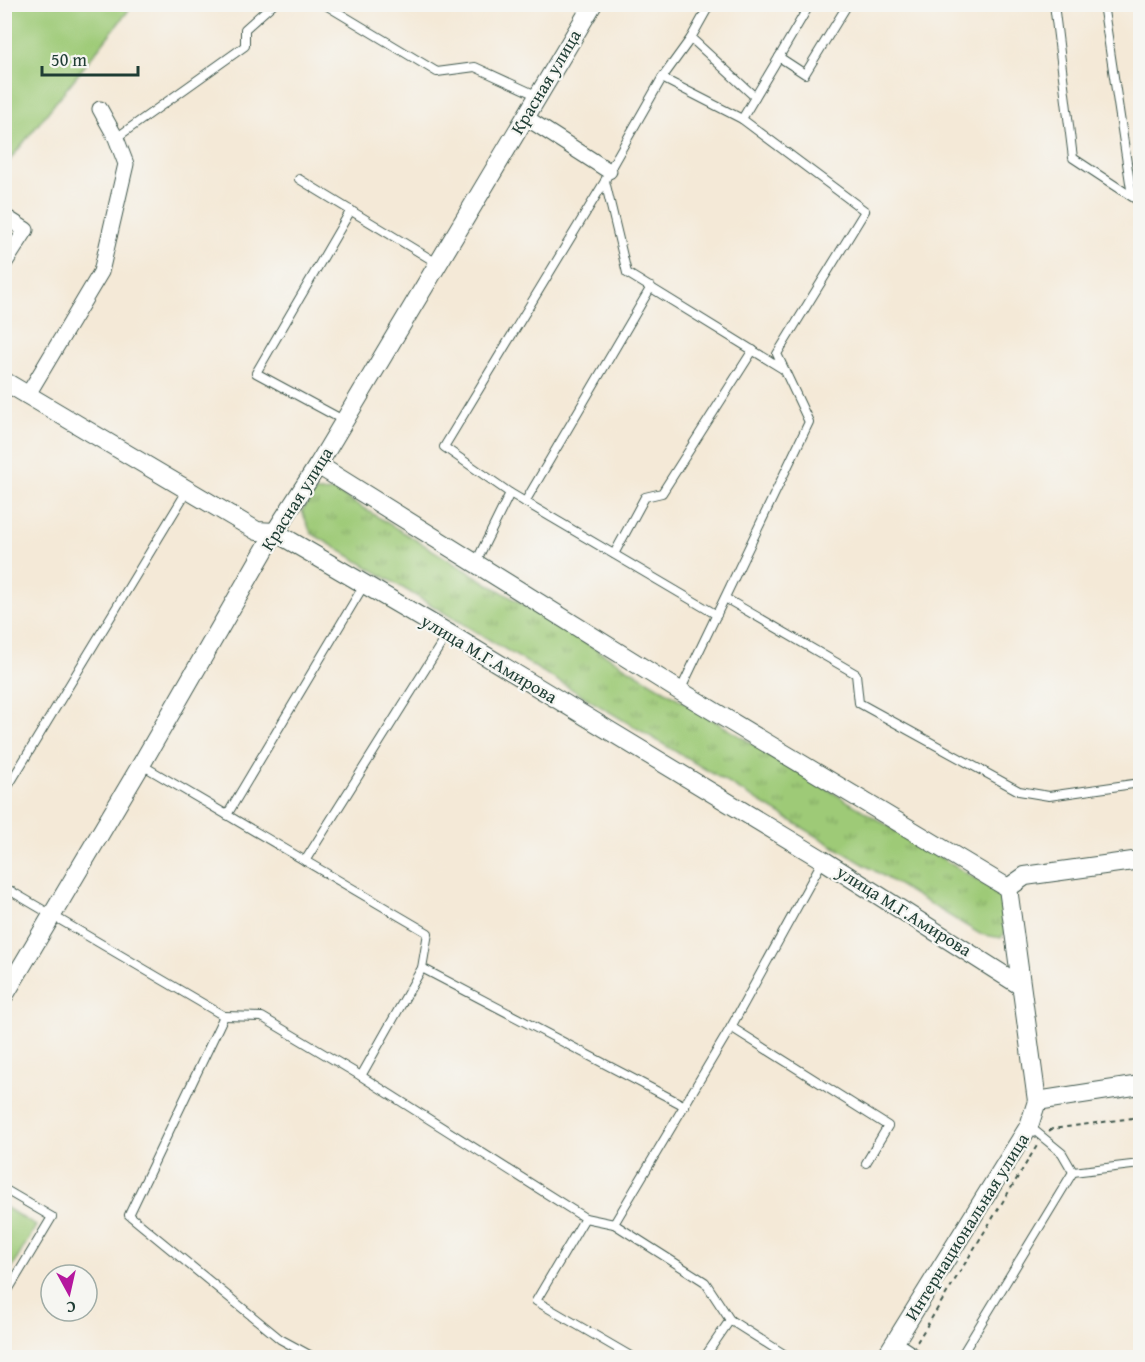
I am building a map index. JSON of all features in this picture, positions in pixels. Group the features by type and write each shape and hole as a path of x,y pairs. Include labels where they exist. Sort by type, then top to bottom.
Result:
{"street":[{"name":"Красная улица","path":"4,996 141,765 274,532 345,421 593,4"},
{"path":"27,396 101,272 126,164 116,138 100,109"},
{"path":"525,117 607,176"},
{"path":"4,216 27,230 4,264"},
{"name":"улица М.Г.Амирова","path":"4,381 257,531 274,532 448,633 859,882 1021,986"},
{"path":"318,465 680,691 1008,888"},
{"path":"1008,888 1025,876 1140,860"},
{"path":"1008,888 1021,986"},
{"name":"Интернациональная улица","path":"885,1358 904,1345 1036,1132 1037,1101 1021,986"},
{"path":"1037,1101 1140,1085"}],"lane":[{"path":"116,138 245,46 245,29 273,4"},
{"path":"324,4 437,72 475,67 538,96"},
{"path":"710,4 662,78 607,176 444,447 510,493 717,615"},
{"path":"742,119 810,4"},
{"path":"779,57 805,74 848,4"},
{"path":"1054,4 1073,158 1140,202"},
{"path":"1103,4 1132,196"},
{"path":"690,38 755,97"},
{"path":"662,78 742,119 865,211 777,354 809,422 680,691"},
{"path":"607,176 627,273 784,370"},
{"path":"299,179 438,264"},
{"path":"345,421 256,373 351,210"},
{"path":"525,502 651,287"},
{"path":"614,554 645,497 662,493 753,350"},
{"path":"4,793 187,490"},
{"path":"475,563 510,493"},
{"path":"227,815 364,585"},
{"path":"725,598 856,674 859,703 1019,791 1048,796 1140,783"},
{"path":"306,861 448,633"},
{"path":"141,765 428,933 422,968 361,1076"},
{"path":"614,1224 731,1027 823,860"},
{"path":"4,887 224,1016 262,1017 361,1076 585,1218 614,1224 705,1282 729,1320 790,1358"},
{"path":"422,968 685,1106"},
{"path":"224,1016 129,1215 280,1339 315,1358"},
{"path":"731,1027 888,1126 866,1163"},
{"path":"1036,1132 1062,1154 1073,1172"},
{"path":"1073,1172 1140,1164"},
{"path":"960,1358 1073,1172"},
{"path":"4,1189 52,1217 4,1297"},
{"path":"585,1218 536,1301 634,1358"},
{"path":"704,1358 729,1320"},
{"path":"904,1345 923,1358"}],"path":[{"path":"904,1345 1036,1132 1140,1117"}],"green space":[{"path":"4,5 133,5 5,166"},
{"path":"335,491 1004,896 1013,921 1001,938 980,934 311,533 302,511 315,492"},
{"path":"5,1207 36,1226 5,1280"}]}
